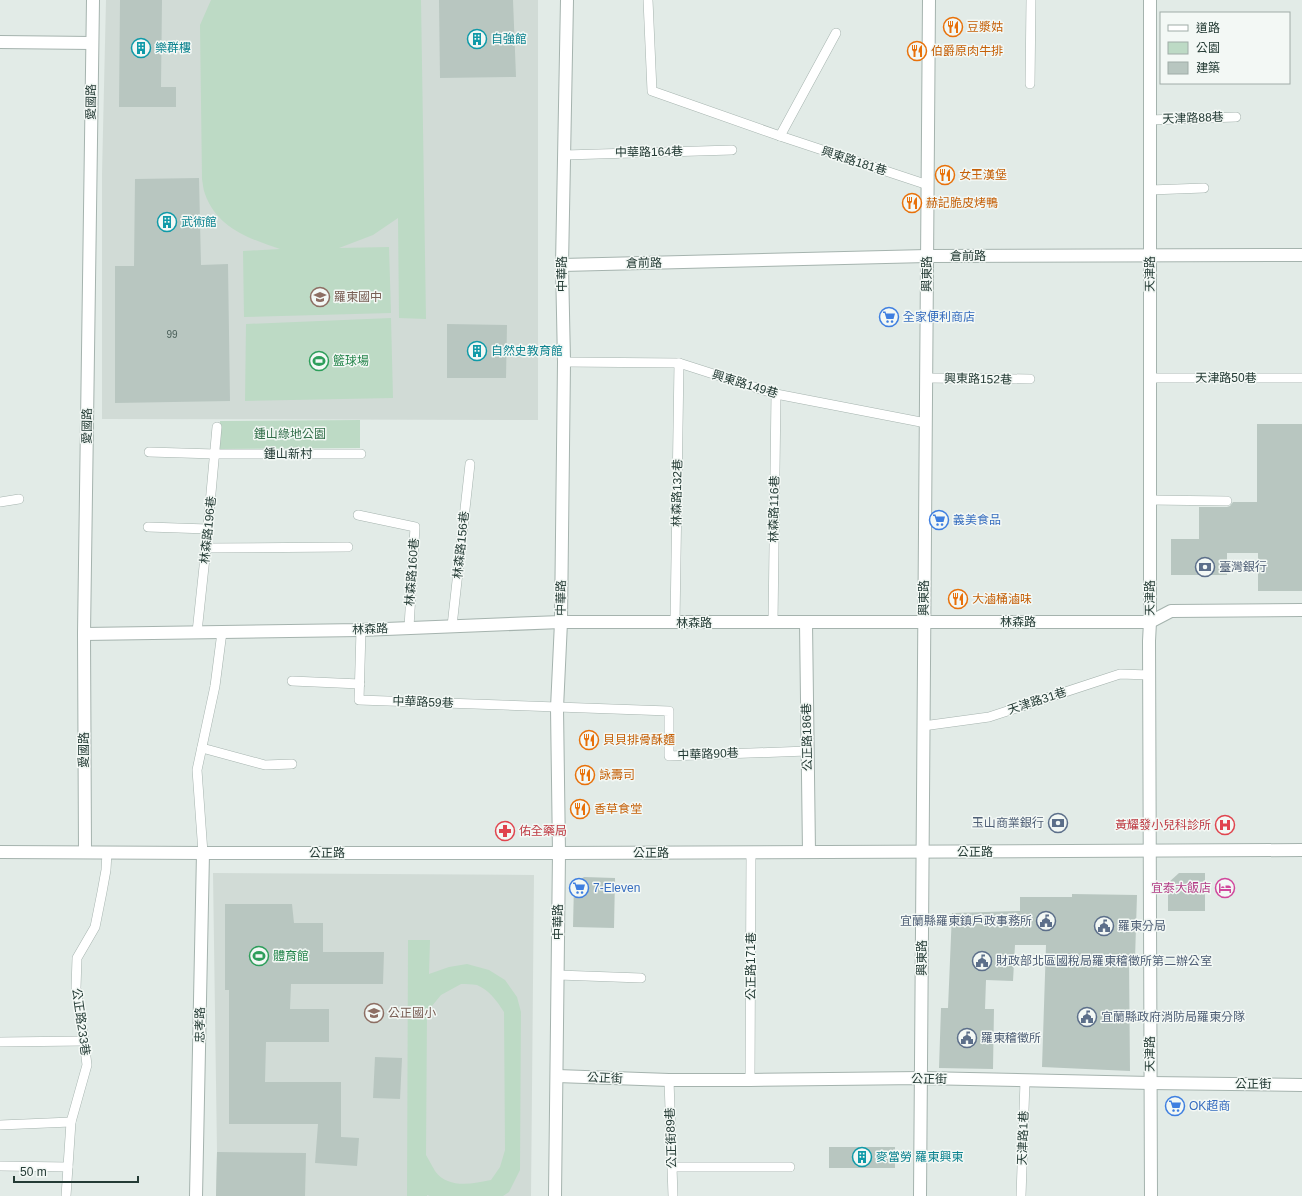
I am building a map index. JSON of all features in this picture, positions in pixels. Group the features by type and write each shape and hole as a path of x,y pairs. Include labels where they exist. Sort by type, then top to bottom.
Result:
{"street":[{"name":"愛國路","path":"85,852 84,634 93,0"},
{"name":"中華路","path":"555,1196 559,853 557,708 561,622 564,362 562,265 567,0"},
{"name":"興東路","path":"920,1196 929,0"},
{"name":"天津路","path":"1150,0 1149,675 1151,1196"},
{"path":"0,42 92,43"},
{"name":"倉前路","path":"562,265 927,256 1302,255"},
{"name":"林森路","path":"84,634 361,630 561,622 1150,622 1171,611 1302,610"},
{"name":"公正路186巷","path":"806,622 809,852"},
{"name":"公正路","path":"0,852 559,853 1302,850"},
{"name":"忠孝路","path":"196,1196 203,853"},
{"name":"公正街","path":"556,1076 669,1080 921,1078 1302,1085"}],"lane":[{"name":"興東路181巷","path":"648,0 652,91 780,136 928,185"},
{"path":"1030,84 1031,0"},
{"path":"780,136 836,33"},
{"name":"天津路88巷","path":"1149,120 1236,117"},
{"name":"中華路164巷","path":"565,155 732,150"},
{"path":"1150,190 1204,188"},
{"name":"興東路149巷","path":"564,362 679,363 776,394 926,423"},
{"name":"林森路132巷","path":"675,623 679,363"},
{"name":"興東路152巷","path":"926,378 1030,379"},
{"name":"天津路50巷","path":"1150,378 1302,378"},
{"name":"林森路116巷","path":"773,623 776,394"},
{"name":"林森路196巷","path":"197,632 217,428"},
{"name":"鍾山新村","path":"149,452 215,454 361,454"},
{"name":"林森路156巷","path":"452,626 470,464"},
{"path":"0,502 20,498"},
{"path":"1150,500 1227,501"},
{"name":"林森路160巷","path":"358,515 415,527 408,627"},
{"path":"148,527 208,529"},
{"path":"206,548 348,548"},
{"name":"中華路59巷","path":"361,630 360,700 557,708"},
{"path":"203,853 197,770 215,686 222,632"},
{"name":"天津路31巷","path":"923,726 989,717 1120,674 1149,675"},
{"path":"292,681 360,684"},
{"name":"中華路90巷","path":"557,708 669,711 669,756 807,751"},
{"path":"202,748 265,765 292,764"},
{"name":"公正路233巷","path":"66,1196 71,1122 87,1064 76,988 77,958 95,927 102,892 107,852"},
{"name":"公正路171巷","path":"750,1080 751,852"},
{"path":"558,975 641,978"},
{"path":"0,1042 84,1041"},
{"name":"公正街89巷","path":"669,1080 673,1196"},
{"name":"天津路1巷","path":"1021,1196 1025,1081"},
{"path":"0,1125 71,1122"},
{"path":"0,1166 68,1167"},
{"path":"672,1167 790,1167"}],"shaded area":[{"name":"羅東國中","path":"106,0 538,0 538,420 102,419 102,174"},
{"name":"公正國小","path":"213,873 534,875 531,1196 216,1196 217,1152"}],"green space":[{"path":"211,0 421,0 426,319 399,318 398,218 373,235 339,248 389,247 391,313 244,317 243,251 280,249 246,236 226,224 210,206 204,192 202,179 200,25"},
{"name":"籃球場","path":"391,318 393,398 245,401 246,324"},
{"name":"鍾山綠地公園","path":"360,420 360,448 220,449 220,421"},
{"path":"408,940 430,940 429,974 449,967 467,964 489,970 505,980 517,997 521,1012 520,1170 509,1192 503,1196 407,1196","holes":["461,984 477,985 485,990 496,1000 504,1012 505,1150 500,1167 491,1180 468,1184 453,1183 440,1177 426,1155 427,1012 441,995"]}],"building":[{"name":"樂群樓","path":"120,0 162,0 161,87 176,87 176,107 119,107"},
{"name":"自強館","path":"439,0 513,0 516,77 440,78"},
{"path":"199,178 201,265 228,264 230,401 115,403 115,266 134,266 135,179"},
{"name":"自然史教育館","path":"447,324 507,325 506,378 447,378"},
{"path":"1257,424 1302,424 1302,591 1258,591 1258,553 1227,553 1227,575 1171,575 1171,539 1199,539 1199,507 1227,507 1233,502 1257,502"},
{"path":"1179,873 1205,873 1205,911 1168,911 1168,883"},
{"path":"584,877 615,878 614,928 573,927 574,884"},
{"path":"1072,894 1137,895 1135,959 1129,959 1130,1071 1042,1067 1046,945 1015,945 1013,981 986,980 985,1009 994,1009 993,1069 939,1068 941,1008 948,1008 952,913 1020,911 1020,897 1072,897"},
{"path":"225,904 292,904 294,923 323,923 323,952 384,952 383,984 291,984 290,1009 329,1009 329,1042 266,1042 265,1082 341,1082 341,1137 359,1138 357,1166 315,1163 318,1124 229,1124 229,990 225,990"},
{"path":"375,1057 402,1058 400,1099 373,1098"},
{"name":"麥當勞 羅東興東","path":"829,1147 895,1147 895,1168 829,1168"},
{"path":"217,1152 306,1153 305,1196 216,1196"}],"place":[{"name":"豆漿姑","path":"953,27"},
{"name":"自強館","path":"477,39"},
{"name":"樂群樓","path":"141,48"},
{"name":"伯爵原肉牛排","path":"917,51"},
{"name":"女王漢堡","path":"945,175"},
{"name":"赫記脆皮烤鴨","path":"912,203"},
{"name":"武術館","path":"167,222"},
{"name":"羅東國中","path":"320,297"},
{"name":"全家便利商店","path":"889,317"},
{"name":"自然史教育館","path":"477,351"},
{"name":"籃球場","path":"319,361"},
{"name":"義美食品","path":"939,520"},
{"name":"臺灣銀行","path":"1205,567"},
{"name":"大滷桶滷味","path":"958,599"},
{"name":"貝貝排骨酥麵","path":"589,740"},
{"name":"詠壽司","path":"585,775"},
{"name":"香草食堂","path":"580,809"},
{"name":"玉山商業銀行","path":"1058,823"},
{"name":"黃耀發小兒科診所","path":"1225,825"},
{"name":"佑全藥局","path":"505,831"},
{"name":"7-Eleven","path":"579,888"},
{"name":"宜泰大飯店","path":"1225,888"},
{"name":"宜蘭縣羅東鎮戶政事務所","path":"1046,921"},
{"name":"羅東分局","path":"1104,926"},
{"name":"體育館","path":"259,956"},
{"name":"財政部北區國稅局羅東稽徵所第二辦公室","path":"982,961"},
{"name":"公正國小","path":"374,1013"},
{"name":"宜蘭縣政府消防局羅東分隊","path":"1087,1017"},
{"name":"羅東稽徵所","path":"967,1038"},
{"name":"OK超商","path":"1175,1106"},
{"name":"麥當勞 羅東興東","path":"862,1157"}]}
